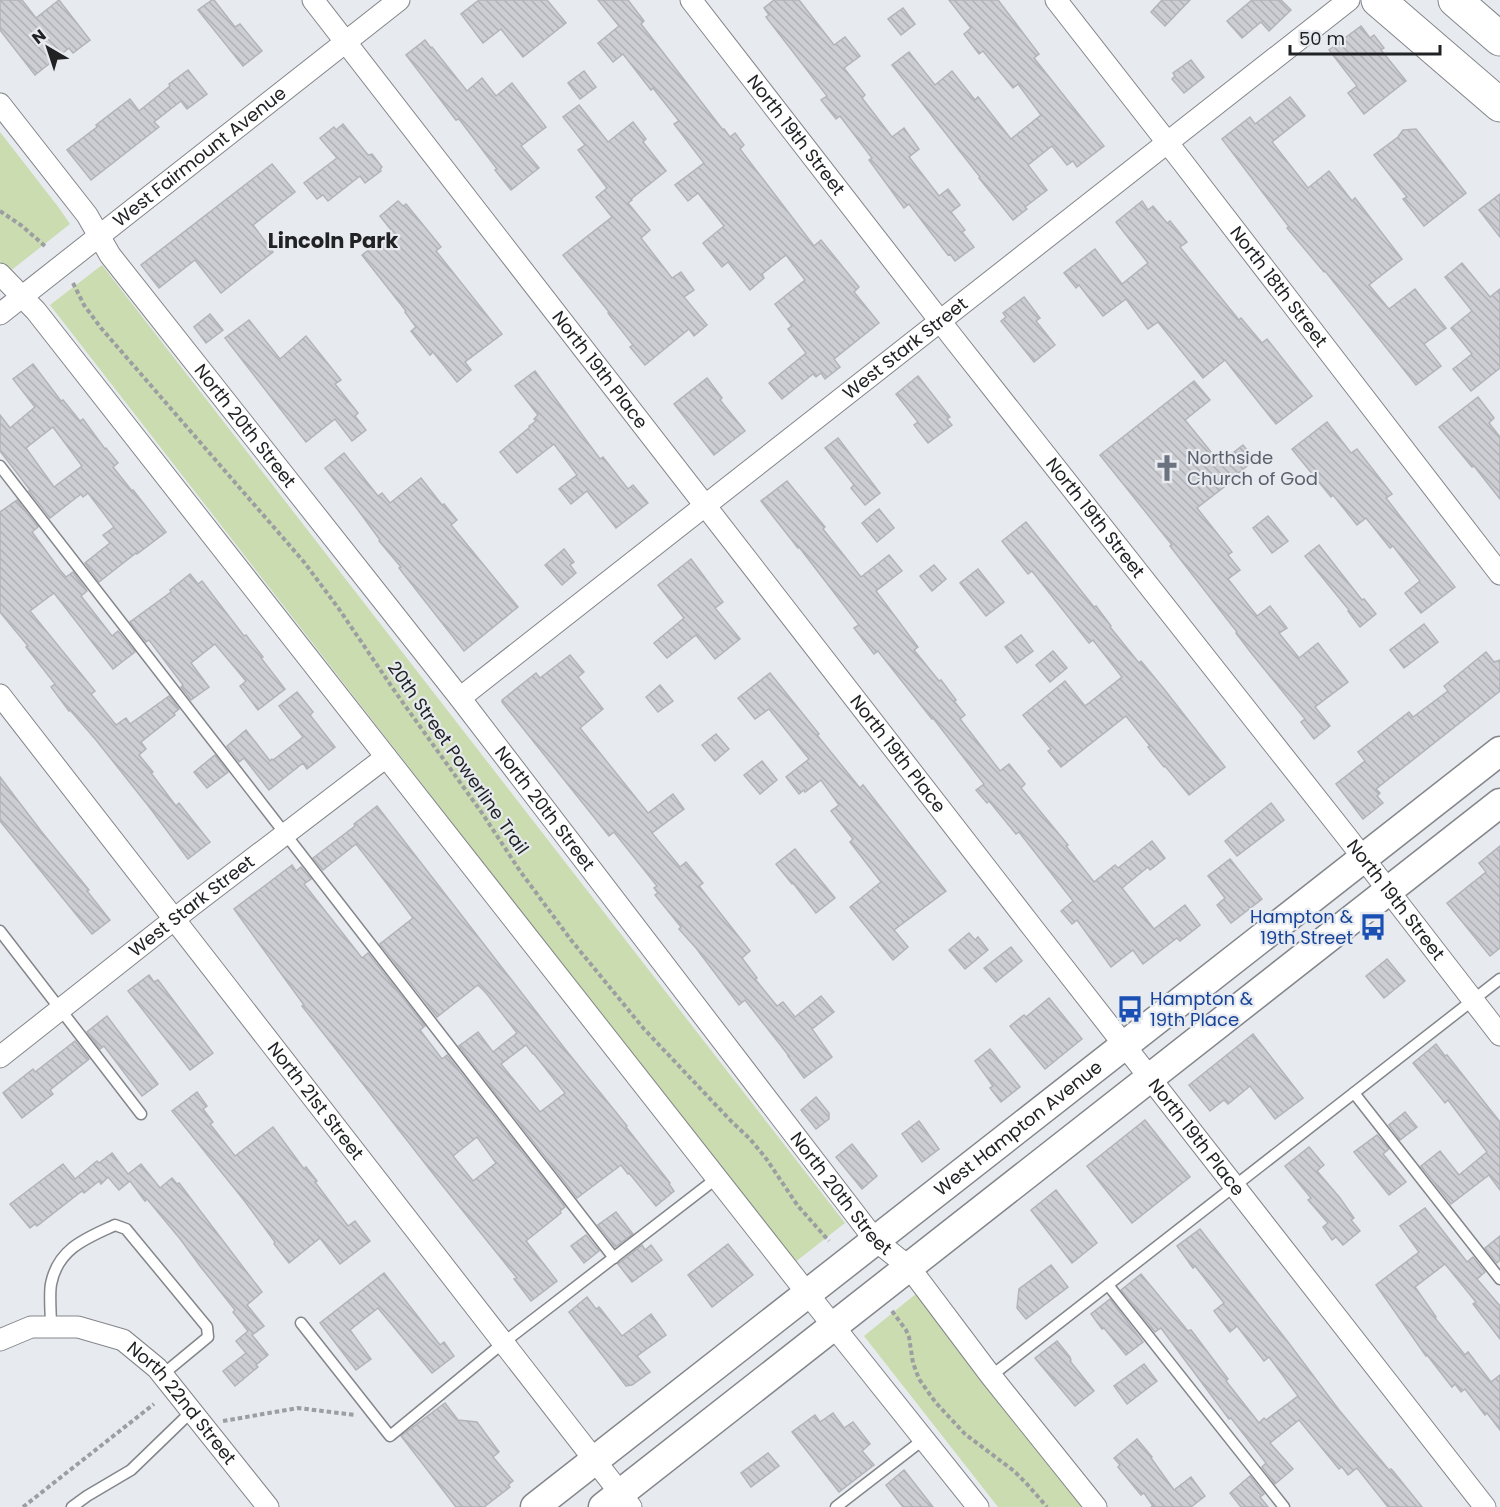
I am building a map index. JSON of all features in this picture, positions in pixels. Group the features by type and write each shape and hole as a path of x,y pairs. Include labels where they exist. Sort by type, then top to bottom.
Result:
{"main road":[{"path":"1378,0 1500,105"},
{"path":"1455,0 1500,39"},
{"name":"West Hampton Avenue","path":"535,1507 1500,751"},
{"path":"618,1503 834,1326 1500,803"}],"street":[{"name":"North 19th Place","path":"313,0 1485,1507"},
{"name":"West Fairmount Avenue","path":"0,314 399,0"},
{"name":"North 19th Street","path":"691,0 1500,1035"},
{"name":"North 18th Street","path":"1056,0 1500,574"},
{"name":"West Stark Street","path":"460,698 1349,0"},
{"name":"North 20th Street","path":"0,104 87,215 110,255 460,698 875,1240 909,1267 991,1376 1096,1507"},
{"path":"0,274 44,320 807,1293 978,1507"},
{"name":"North 21st Street","path":"0,695 594,1460 618,1503"},
{"name":"West Stark Street","path":"0,1057 386,757"},
{"name":"North 22nd Street","path":"0,1340 31,1327 78,1327 123,1340 157,1368 267,1507"}],"lane":[{"path":"0,466 614,1258"},
{"path":"0,931 141,1114"},
{"path":"991,1376 1500,978"},
{"path":"1354,1093 1500,1279"},
{"path":"301,1323 390,1436 503,1344 717,1178"},
{"path":"51,1327 51,1284 60,1259 78,1242 115,1225 126,1229 207,1327 208,1337 162,1375"},
{"path":"1108,1285 1284,1507"},
{"path":"72,1507 131,1470 197,1418"},
{"path":"836,1507 924,1439"}],"path":[{"path":"0,211 46,247"},
{"name":"20th Street Powerline Trail","path":"73,283 84,305 101,328 304,562 482,813 520,871 571,940 644,1029 750,1139 798,1206 828,1241"},
{"path":"892,1311 909,1337 913,1363 920,1379 936,1403 965,1434 1014,1471 1047,1507"},
{"path":"23,1507 154,1404"},
{"path":"197,1418 298,1407 359,1416 369,1410"}],"green space":[{"path":"0,132 70,224 9,272 0,261"},
{"path":"102,265 845,1223 794,1263 50,305"},
{"path":"917,1293 1085,1507 998,1507 864,1336"}],"building":[{"path":"0,0 22,0 36,18 59,0 90,40 73,53 69,48 35,75 0,30"},
{"path":"212,0 235,27 240,24 262,51 243,66 198,10"},
{"path":"479,0 547,0 566,23 523,57 501,29 483,43 461,14"},
{"path":"598,0 628,0 644,21 641,24 723,130 730,137 735,133 744,145 740,149 814,246 821,240 859,287 854,292 879,323 834,359 840,367 825,379 821,373 816,377 813,374 782,399 769,383 806,353 788,329 792,326 775,304 805,280 786,255 762,274 764,278 750,290 728,262 722,267 703,243 724,226 698,193 688,201 675,185 704,163 674,124 679,121 623,54 613,62 598,43 619,26"},
{"path":"774,0 799,0 834,45 845,37 860,56 844,68 865,95 862,98 892,137 904,128 919,149 909,157 939,196 948,189 960,205 951,212 965,230 962,232 974,247 955,261 909,204 904,208 869,160 872,158 840,116 836,119 821,100 827,96 766,17 769,15 764,8"},
{"path":"949,0 998,0 1039,54 1034,58 1104,146 1077,167 1073,161 1067,165 1052,146 1028,165 1047,190 1025,207 1027,209 1013,220 892,65 909,52 935,85 952,71 975,100 978,97 1011,139 1041,115 1018,84 1013,88 983,51 979,54 964,34 971,28"},
{"path":"1162,0 1190,0 1165,26 1151,12"},
{"path":"1252,0 1281,0 1291,10 1269,31 1261,22 1242,38 1227,21"},
{"path":"903,8 915,24 901,35 888,19"},
{"path":"1361,26 1370,38 1374,35 1384,48 1381,50 1406,81 1364,114 1348,93 1357,86 1329,50"},
{"path":"425,40 467,91 482,78 496,96 512,83 546,127 521,146 539,168 511,190 459,119 456,120 406,55"},
{"path":"1191,60 1204,77 1184,93 1172,79 1175,76 1173,73"},
{"path":"188,70 207,94 187,109 181,101 154,122 159,127 91,180 67,150 130,99 139,111"},
{"path":"584,71 596,87 580,99 568,83"},
{"path":"1290,97 1305,116 1272,142 1308,188 1329,171 1352,201 1355,198 1402,259 1369,285 1389,309 1415,289 1446,328 1424,344 1441,366 1416,385 1325,271 1287,228 1289,227 1222,139 1250,117 1255,124"},
{"path":"579,105 608,142 633,122 646,139 643,142 666,171 628,203 650,230 641,238 672,278 681,272 694,290 684,297 707,325 694,336 689,329 645,365 630,347 633,345 609,312 563,255 612,217 596,197 607,188 578,150 585,145 563,117"},
{"path":"343,124 368,155 372,154 382,167 381,171 365,183 360,176 328,201 323,195 317,199 304,183 337,158 320,138 334,127 336,130"},
{"path":"1416,129 1466,193 1424,226 1403,199 1407,197 1374,155 1398,137 1403,130"},
{"path":"272,164 295,192 253,225 273,252 221,293 195,260 159,288 141,265"},
{"path":"1500,194 1500,237 1479,210"},
{"path":"398,201 403,206 406,204 441,247 436,251 502,334 465,362 471,370 457,382 433,352 430,355 411,331 416,327 406,311 362,255 392,231 380,216"},
{"path":"1142,201 1148,210 1153,206 1167,223 1170,221 1187,242 1180,247 1200,272 1239,320 1241,318 1262,343 1267,339 1312,396 1276,424 1225,360 1203,378 1158,322 1148,329 1126,299 1103,316 1079,285 1076,288 1064,273 1095,249 1122,284 1148,263 1116,222"},
{"path":"1462,263 1490,297 1500,289 1500,368 1471,391 1453,369 1472,354 1451,328 1472,311 1445,277"},
{"path":"1024,297 1040,318 1036,321 1055,345 1034,362 1001,321 1006,317 1003,313"},
{"path":"210,314 223,330 206,343 194,327"},
{"path":"249,320 280,359 306,336 341,380 335,384 358,413 355,416 366,430 352,441 335,419 306,442 225,338"},
{"path":"33,364 61,401 63,400 80,421 83,419 118,463 113,467 166,532 99,582 85,563 110,543 103,535 114,527 88,493 83,497 81,494 50,518 0,451 0,415 10,428 35,407 13,379","holes":["53,427 82,466 54,487 26,448"]},
{"path":"535,371 600,459 603,457 628,489 633,485 648,503 616,528 587,491 571,504 559,489 577,475 554,444 517,473 500,452 536,421 534,419 538,415 515,386"},
{"path":"918,376 950,417 947,419 952,425 928,443 914,425 918,422 896,394"},
{"path":"707,378 722,398 720,400 745,431 714,455 674,404"},
{"path":"1194,381 1210,400 1185,420 1220,463 1243,445 1255,460 1197,508 1232,552 1228,555 1240,570 1228,579 1257,616 1270,606 1287,628 1279,633 1299,658 1318,643 1348,682 1315,707 1330,726 1314,739 1301,722 1305,719 1252,654 1170,546 1172,545 1100,455"},
{"path":"1478,397 1494,418 1489,423 1500,437 1500,499 1439,427"},
{"path":"1327,422 1351,453 1357,449 1392,494 1386,498 1455,587 1421,613 1405,593 1420,581 1393,546 1390,548 1366,518 1357,525 1292,449"},
{"path":"838,438 880,493 865,505 851,488 854,485 825,448"},
{"path":"344,453 378,496 382,493 390,503 421,478 457,520 451,525 518,607 464,651 325,468"},
{"path":"787,481 825,527 823,529 861,577 889,555 902,571 876,591 918,647 914,650 956,700 954,701 965,715 960,719 1000,771 1009,764 1025,784 1021,788 1068,845 1066,846 1094,882 1115,865 1118,868 1152,841 1165,858 1150,870 1148,867 1122,888 1154,929 1185,905 1200,925 1180,941 1177,938 1143,964 1133,950 1111,967 1077,920 1072,924 1061,911 1073,901 1019,832 1016,834 989,801 987,803 976,790 984,784 878,651 874,654 854,628 859,625 761,501"},
{"path":"17,500 38,527 32,532 60,570 66,577 73,572 87,591 81,596 112,636 118,631 135,652 113,669 54,593 30,611 95,691 91,694 116,725 126,718 130,724 169,696 179,709 174,713 175,715 141,742 146,749 139,755 176,806 179,803 210,842 188,859 96,740 69,711 51,687 55,684 0,612 0,512"},
{"path":"879,509 894,528 877,542 862,523"},
{"path":"1268,516 1288,541 1272,553 1253,528"},
{"path":"1026,522 1094,607 1096,606 1139,663 1141,661 1164,689 1225,767 1189,795 1148,747 1150,746 1126,716 1061,767 1048,751 1051,749 1023,715 1065,681 1085,706 1122,677 1093,640 1089,643 1032,571 1028,574 1002,541"},
{"path":"1319,545 1362,600 1364,599 1376,614 1360,627 1305,556"},
{"path":"564,549 574,562 570,565 576,573 562,585 545,565"},
{"path":"691,559 723,602 715,608 740,639 715,659 696,635 667,658 654,643 684,618 658,585"},
{"path":"934,565 946,579 932,591 920,576"},
{"path":"978,569 1004,602 986,616 960,583"},
{"path":"190,574 198,584 202,581 263,657 261,658 285,689 258,710 240,686 246,681 215,644 191,663 209,687 191,700 181,687 183,685 149,640 146,642 130,622 171,592 170,590"},
{"path":"1424,624 1438,642 1404,668 1390,650"},
{"path":"1021,635 1033,651 1017,663 1005,647"},
{"path":"1053,651 1067,668 1050,682 1036,665"},
{"path":"1486,652 1494,662 1500,660 1500,691 1376,789 1380,793 1377,796 1383,803 1363,819 1336,784 1365,761 1358,752 1409,712 1413,717 1448,691 1444,686"},
{"path":"570,655 584,672 578,677 603,709 580,728 648,813 673,794 684,809 652,833 680,867 686,862 703,883 699,886 750,951 742,958 757,978 755,979 777,1006 783,1002 795,1017 821,996 834,1012 812,1029 832,1057 804,1078 745,1000 739,1005 679,929 681,927 655,895 658,893 654,888 657,886 614,832 609,836 502,702 536,673 540,678"},
{"path":"770,673 819,734 817,735 860,788 863,785 946,891 894,930 908,947 893,960 850,907 881,882 850,842 853,839 831,811 839,805 821,780 799,794 786,777 809,759 769,709 755,719 738,698"},
{"path":"660,685 673,701 658,712 646,697"},
{"path":"297,692 313,712 310,715 335,747 307,769 303,763 269,790 244,758 239,762 227,746 246,730 270,761 303,737 279,706"},
{"path":"716,734 729,749 715,761 702,745"},
{"path":"215,755 228,772 207,788 194,772"},
{"path":"762,761 777,780 760,794 744,775"},
{"path":"0,777 110,920 92,934 0,821"},
{"path":"1271,803 1284,820 1237,856 1225,841"},
{"path":"377,806 670,1183 674,1191 656,1206 621,1165 577,1198 459,1046 478,1032 493,1052 517,1033 486,993 478,985 437,1017 380,944 413,918 356,844 323,870 313,858 355,826 354,824","holes":["526,1045 565,1093 540,1112 501,1064"]},
{"path":"1500,846 1500,948 1490,956 1447,903 1486,872 1479,863"},
{"path":"795,849 835,898 816,913 776,864"},
{"path":"1230,859 1262,899 1231,923 1217,905 1225,898 1208,876"},
{"path":"292,865 296,871 301,867 311,879 304,884 362,958 368,953 425,1026 420,1030 442,1059 447,1055 565,1207 560,1211 561,1213 526,1241 557,1281 531,1301 514,1279 517,1278 302,1006 304,1005 234,909","holes":["477,1137 496,1163 473,1181 453,1156"]},
{"path":"969,933 975,940 978,937 988,950 965,969 949,950"},
{"path":"1011,947 1022,961 996,982 984,968"},
{"path":"1387,959 1405,981 1384,998 1366,976"},
{"path":"149,975 154,982 158,980 213,1053 190,1070 128,991"},
{"path":"1049,998 1082,1039 1045,1069 1010,1026 1024,1015 1026,1017"},
{"path":"107,1016 158,1084 142,1096 104,1046 100,1049 87,1032"},
{"path":"1253,1034 1303,1098 1275,1119 1250,1086 1228,1104 1224,1100 1210,1111 1189,1085"},
{"path":"75,1041 89,1059 50,1090 53,1094 22,1118 3,1093 33,1069 35,1072"},
{"path":"1436,1044 1500,1122 1500,1190 1489,1175 1451,1204 1421,1166 1440,1151 1459,1175 1487,1152 1448,1100 1445,1103 1413,1063"},
{"path":"990,1049 1020,1087 1001,1102 990,1088 993,1086 975,1061"},
{"path":"197,1092 207,1106 203,1109 213,1122 210,1124 235,1156 273,1127 304,1169 306,1167 317,1181 315,1182 348,1226 355,1221 370,1241 340,1264 320,1238 289,1263 243,1199 172,1111"},
{"path":"816,1097 829,1113 829,1119 816,1129 801,1110"},
{"path":"1405,1112 1417,1127 1400,1140 1389,1125"},
{"path":"1145,1120 1190,1177 1132,1223 1087,1166"},
{"path":"919,1121 939,1149 922,1162 902,1134"},
{"path":"1377,1135 1389,1149 1383,1154 1406,1182 1389,1195 1354,1152"},
{"path":"852,1144 877,1176 862,1189 836,1157"},
{"path":"1309,1147 1324,1165 1317,1171 1340,1198 1354,1218 1351,1220 1360,1231 1343,1245 1336,1237 1332,1240 1323,1227 1328,1223 1308,1200 1311,1198 1285,1166"},
{"path":"112,1153 128,1174 141,1164 160,1188 172,1178 177,1184 179,1183 262,1292 247,1305 264,1326 252,1335 268,1355 256,1365 258,1367 235,1386 223,1371 246,1353 236,1341 248,1331 233,1312 235,1310 181,1240 130,1181 119,1190 108,1177 101,1184 99,1181 84,1193 82,1191 37,1226 35,1224 30,1228 10,1204 63,1164 75,1179 97,1161 99,1163"},
{"path":"1056,1190 1097,1243 1072,1263 1031,1210"},
{"path":"1425,1208 1467,1262 1473,1257 1485,1272 1477,1279 1500,1306 1500,1339 1473,1304 1476,1302 1445,1264 1415,1287 1435,1318 1465,1355 1468,1352 1491,1382 1500,1375 1500,1430 1465,1389 1461,1392 1455,1384 1452,1387 1426,1356 1376,1285 1419,1252 1400,1226"},
{"path":"616,1212 633,1234 615,1247 598,1225"},
{"path":"1200,1229 1339,1410 1422,1507 1388,1507 1357,1468 1348,1475 1342,1467 1339,1469 1299,1420 1270,1443 1293,1469 1275,1484 1262,1467 1266,1463 1231,1418 1229,1419 1161,1328 1155,1332 1121,1290 1141,1274 1188,1331 1191,1330 1228,1379 1226,1381 1259,1423 1298,1396 1269,1357 1264,1361 1237,1326 1230,1332 1214,1311 1224,1303 1177,1246"},
{"path":"586,1235 599,1251 584,1263 571,1246"},
{"path":"1500,1236 1500,1260 1497,1263 1485,1248"},
{"path":"728,1244 753,1275 712,1307 688,1275"},
{"path":"642,1245 645,1250 651,1245 662,1260 632,1282 618,1264"},
{"path":"1051,1265 1068,1287 1026,1319 1017,1308 1019,1289"},
{"path":"384,1273 440,1345 444,1342 454,1356 432,1373 378,1308 350,1330 371,1359 356,1370 320,1323"},
{"path":"587,1297 596,1309 599,1307 622,1336 651,1314 666,1335 637,1356 650,1372 632,1385 626,1386 569,1312"},
{"path":"1110,1299 1143,1342 1126,1355 1091,1314"},
{"path":"1057,1341 1094,1391 1075,1406 1035,1358"},
{"path":"1144,1364 1157,1381 1127,1404 1114,1386"},
{"path":"445,1403 458,1420 477,1422 499,1452 493,1457 513,1481 508,1485 510,1487 484,1507 456,1507 401,1436"},
{"path":"833,1413 844,1428 853,1422 870,1444 862,1451 874,1465 839,1492 792,1432 815,1415 820,1422"},
{"path":"1137,1439 1174,1490 1191,1477 1205,1496 1191,1507 1151,1507 1153,1506 1144,1493 1141,1495 1118,1467 1120,1465 1114,1458"},
{"path":"768,1453 779,1466 751,1487 741,1473"},
{"path":"904,1470 933,1507 903,1507 886,1485"},
{"path":"1250,1476 1264,1494 1260,1497 1268,1507 1241,1507 1230,1493"}],"place":[{"name":"Northside Church of God","path":"1167,468"},
{"name":"Hampton & 19th Street","path":"1373,927"},
{"name":"Hampton & 19th Place","path":"1130,1009"}],"district":[{"name":"Lincoln Park","path":"333,241"}]}
